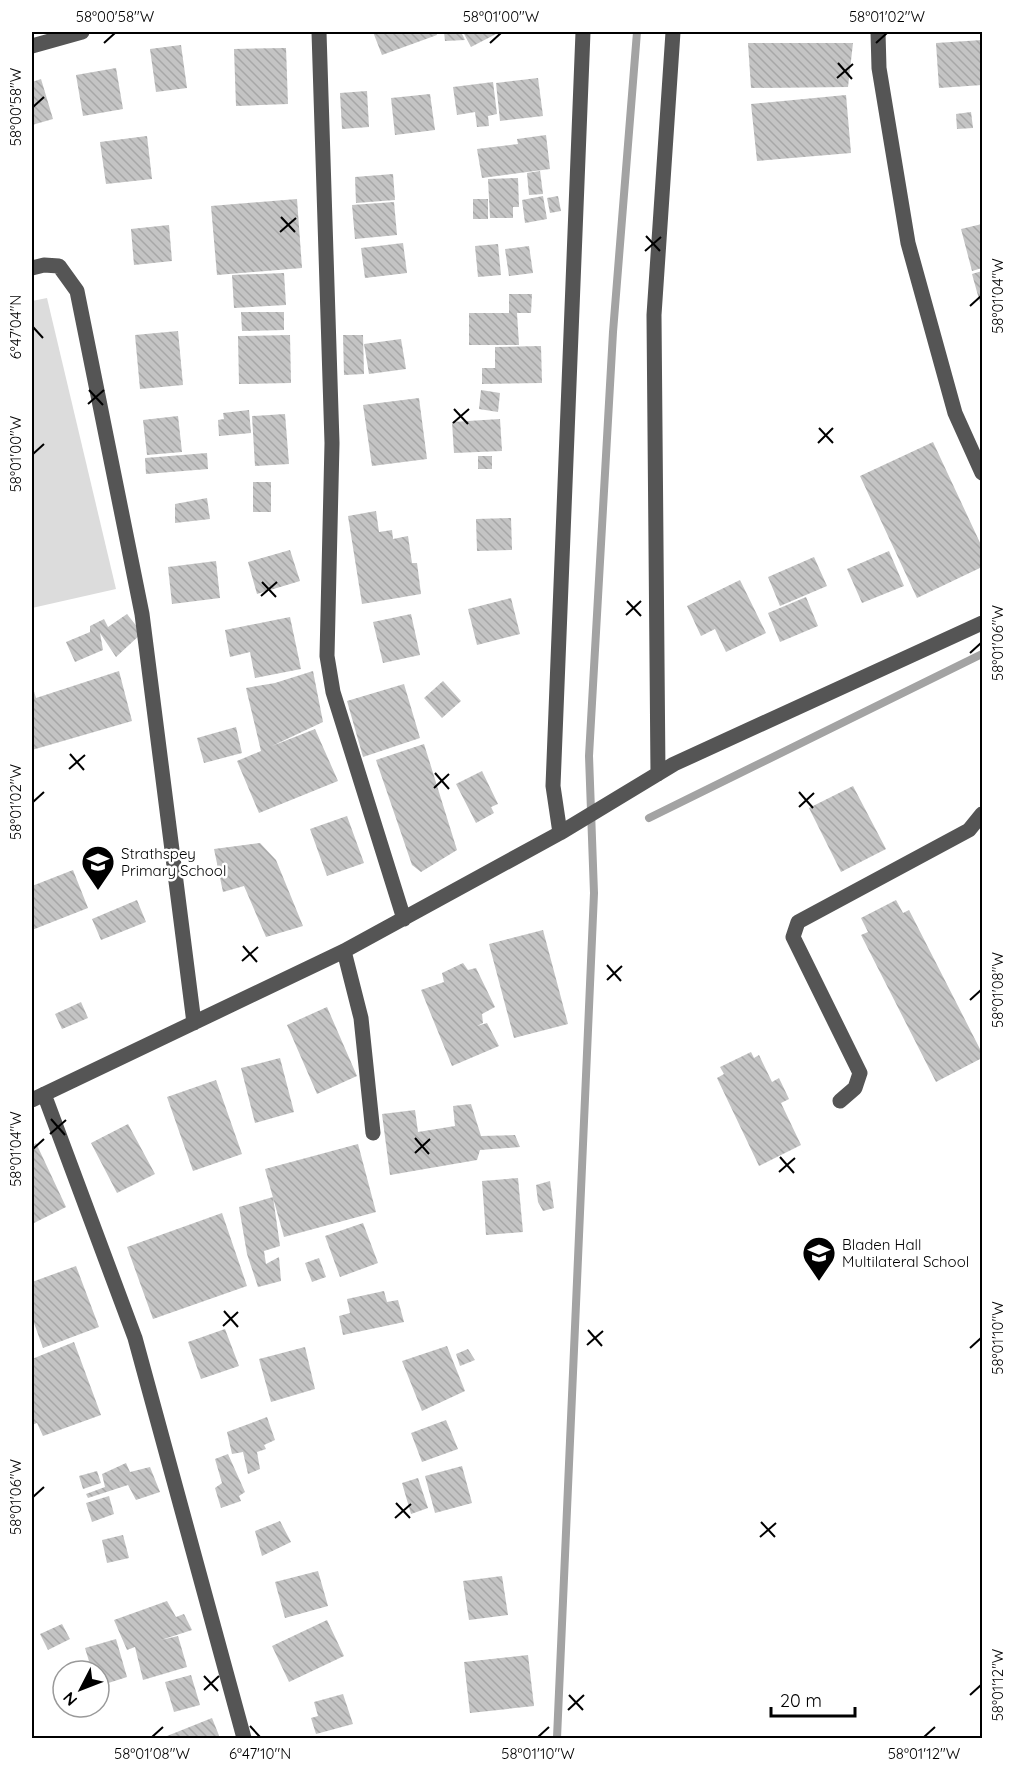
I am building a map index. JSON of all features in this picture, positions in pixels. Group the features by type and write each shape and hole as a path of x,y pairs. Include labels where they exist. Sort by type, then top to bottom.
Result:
{"street":[{"path":"32,46 82,32"},
{"path":"319,32 332,443 327,656 333,692 404,919"},
{"path":"560,833 553,786 582,32"},
{"path":"658,774 654,315 673,32"},
{"path":"878,32 879,68 908,243 955,413 982,473"},
{"path":"32,268 44,265 59,266 77,291 142,614 195,1023"},
{"path":"244,1738 135,1338 38,1097 344,951 560,833 684,759 982,623"},
{"path":"840,1101 855,1088 860,1073 794,937 798,922 969,830 982,814"},
{"path":"344,951 361,1018 373,1133"}],"shaded area":[{"path":"47,298 116,589 32,608 32,301"}],"building":[{"path":"373,32 436,32 437,35 382,55"},
{"path":"444,32 461,32 465,40 445,41"},
{"path":"463,32 495,32 496,34 471,47"},
{"path":"982,40 982,85 939,88 936,43"},
{"path":"748,43 853,43 848,87 751,88"},
{"path":"181,45 187,88 156,92 150,49"},
{"path":"286,48 288,104 236,106 234,49"},
{"path":"116,68 123,109 83,116 76,75"},
{"path":"538,78 543,116 500,121 496,83"},
{"path":"41,79 53,119 32,125 32,82"},
{"path":"493,82 497,114 488,116 489,126 477,127 475,112 457,115 453,87"},
{"path":"367,91 369,127 342,129 340,93"},
{"path":"430,94 435,130 395,135 391,98"},
{"path":"846,95 851,153 757,161 751,104"},
{"path":"971,112 973,128 957,129 956,114"},
{"path":"546,135 550,169 482,178 477,149 518,144 517,139"},
{"path":"147,136 152,179 106,184 100,142"},
{"path":"540,171 543,194 529,195 527,173"},
{"path":"393,174 395,200 356,203 355,177"},
{"path":"518,178 519,207 513,207 513,218 490,218 488,179"},
{"path":"543,196 547,219 525,223 522,200"},
{"path":"558,196 561,211 550,213 547,198"},
{"path":"297,199 302,268 217,275 211,206"},
{"path":"473,199 488,199 488,219 473,219"},
{"path":"394,202 397,235 355,239 352,205"},
{"path":"982,224 982,268 972,271 961,229"},
{"path":"169,225 172,261 134,265 131,229"},
{"path":"403,243 407,273 365,278 361,248"},
{"path":"498,244 501,275 478,277 475,246"},
{"path":"529,246 533,273 509,276 505,249"},
{"path":"982,271 982,310 972,274"},
{"path":"284,273 286,305 234,308 232,275"},
{"path":"509,294 532,294 531,313 517,313 519,345 469,345 469,313 509,313"},
{"path":"241,312 284,312 284,330 242,331"},
{"path":"178,331 183,385 140,389 135,335"},
{"path":"290,335 291,383 239,384 238,336"},
{"path":"343,335 363,335 364,374 344,375"},
{"path":"401,339 406,369 369,374 364,344"},
{"path":"541,346 542,383 482,384 482,368 495,368 495,347"},
{"path":"481,390 500,393 498,412 479,409"},
{"path":"419,398 427,459 372,466 363,405"},
{"path":"249,410 251,433 219,436 218,420 224,419 223,413"},
{"path":"285,414 289,464 255,466 252,416"},
{"path":"178,416 182,452 147,455 143,420"},
{"path":"500,419 502,451 454,453 452,422"},
{"path":"933,442 982,547 982,567 917,598 860,476"},
{"path":"207,453 208,469 146,474 145,458"},
{"path":"478,456 492,456 492,469 478,469"},
{"path":"253,482 271,482 271,512 253,512"},
{"path":"207,498 210,519 175,523 175,504"},
{"path":"376,511 379,532 392,530 393,539 408,536 412,563 417,563 421,594 362,604 348,516"},
{"path":"511,518 512,550 477,551 476,519"},
{"path":"290,550 300,581 257,594 248,562"},
{"path":"889,551 904,586 862,603 847,569"},
{"path":"814,557 827,586 780,606 768,577"},
{"path":"216,561 220,598 172,604 168,567"},
{"path":"740,580 766,633 726,652 715,629 701,636 687,606"},
{"path":"806,597 818,626 780,642 768,613"},
{"path":"511,598 520,634 477,645 468,609"},
{"path":"127,614 142,633 116,657 100,633 103,650 75,662 66,642 90,632 90,626 104,619 108,627"},
{"path":"411,614 420,655 383,663 373,622"},
{"path":"290,617 301,669 255,678 250,652 230,657 225,630"},
{"path":"119,671 132,721 32,750 32,685 36,698"},
{"path":"313,671 323,722 272,746 315,729 338,781 259,813 237,761 261,751 246,688 275,683"},
{"path":"443,681 461,701 442,718 424,698"},
{"path":"404,684 420,738 363,757 347,701"},
{"path":"236,727 242,753 204,763 197,738"},
{"path":"424,744 457,850 421,872 412,865 376,760"},
{"path":"482,771 498,804 491,807 494,813 476,823 456,784"},
{"path":"853,786 886,849 841,872 809,808"},
{"path":"347,816 364,863 327,876 310,829"},
{"path":"260,843 276,860 303,926 266,937 244,886 223,892 214,849"},
{"path":"73,870 88,908 32,930 32,886"},
{"path":"137,900 146,922 101,940 92,919"},
{"path":"896,900 903,913 909,910 982,1053 982,1058 936,1082 861,935 868,932 861,918"},
{"path":"543,930 568,1024 514,1038 489,944"},
{"path":"463,963 468,970 476,968 495,1007 482,1014 483,1023 477,1026 487,1023 499,1046 452,1066 421,990 444,982 442,973"},
{"path":"81,1002 88,1018 62,1029 55,1014"},
{"path":"327,1007 357,1076 317,1094 287,1025"},
{"path":"751,1052 754,1058 759,1055 772,1082 779,1078 789,1099 781,1103 801,1145 759,1166 717,1078 724,1074 720,1067"},
{"path":"280,1058 294,1112 255,1123 241,1068"},
{"path":"216,1080 242,1154 193,1171 167,1097"},
{"path":"471,1104 481,1136 515,1135 520,1147 480,1150 477,1160 390,1175 382,1114 415,1110 418,1132 455,1126 453,1106"},
{"path":"128,1124 155,1174 117,1193 91,1143"},
{"path":"36,1143 66,1207 32,1224 32,1146"},
{"path":"358,1144 376,1212 284,1237 265,1169"},
{"path":"518,1178 523,1232 486,1235 482,1181"},
{"path":"550,1181 554,1208 543,1211 538,1202 536,1185"},
{"path":"273,1197 280,1246 264,1251 266,1264 279,1257 281,1281 258,1287 247,1254 239,1207"},
{"path":"222,1213 247,1286 153,1319 127,1247"},
{"path":"363,1223 378,1263 340,1277 325,1236"},
{"path":"319,1258 326,1277 312,1282 305,1263"},
{"path":"76,1266 99,1327 43,1348 34,1323 32,1323 32,1282"},
{"path":"384,1291 387,1302 398,1300 404,1322 343,1335 339,1316 350,1313 347,1299"},
{"path":"225,1329 239,1366 201,1379 188,1342"},
{"path":"74,1342 101,1415 43,1436 37,1423 32,1425 32,1359"},
{"path":"447,1346 465,1391 422,1411 402,1361"},
{"path":"305,1347 315,1389 271,1402 259,1359"},
{"path":"468,1349 475,1360 460,1366 456,1354"},
{"path":"267,1417 275,1440 264,1445 266,1449 257,1452 260,1469 248,1474 243,1452 232,1454 227,1432"},
{"path":"446,1420 458,1449 422,1462 411,1433"},
{"path":"228,1454 245,1492 239,1496 241,1501 221,1508 215,1488 222,1483 215,1459"},
{"path":"126,1463 130,1472 150,1467 160,1492 136,1500 128,1485 88,1498 86,1494 105,1487 102,1474"},
{"path":"462,1466 472,1503 435,1513 425,1476"},
{"path":"97,1471 101,1483 83,1489 79,1476"},
{"path":"418,1478 428,1508 411,1514 402,1483"},
{"path":"109,1496 114,1514 92,1522 86,1503"},
{"path":"280,1521 291,1542 262,1556 255,1531"},
{"path":"123,1535 129,1558 107,1563 102,1540"},
{"path":"318,1571 328,1606 285,1618 275,1582"},
{"path":"502,1576 508,1615 469,1620 463,1581"},
{"path":"167,1601 176,1617 184,1614 192,1630 161,1640 178,1636 187,1667 143,1680 135,1647 127,1650 114,1620"},
{"path":"327,1620 344,1656 289,1682 272,1646"},
{"path":"62,1624 70,1639 48,1650 40,1634"},
{"path":"116,1639 127,1677 111,1682 111,1659 88,1659 85,1648"},
{"path":"528,1655 534,1706 470,1713 464,1662"},
{"path":"191,1675 200,1705 174,1712 165,1682"},
{"path":"343,1694 353,1724 316,1734 311,1718 318,1716 314,1702"},
{"path":"212,1718 220,1738 162,1738"}],"waterway":[{"path":"557,1738 594,893 589,756 613,332 637,32"},
{"path":"649,818 982,654"}],"place":[{"name":"Strathspey Primary School","path":"98,891"},
{"name":"Bladen Hall Multilateral School","path":"819,1282"}]}
